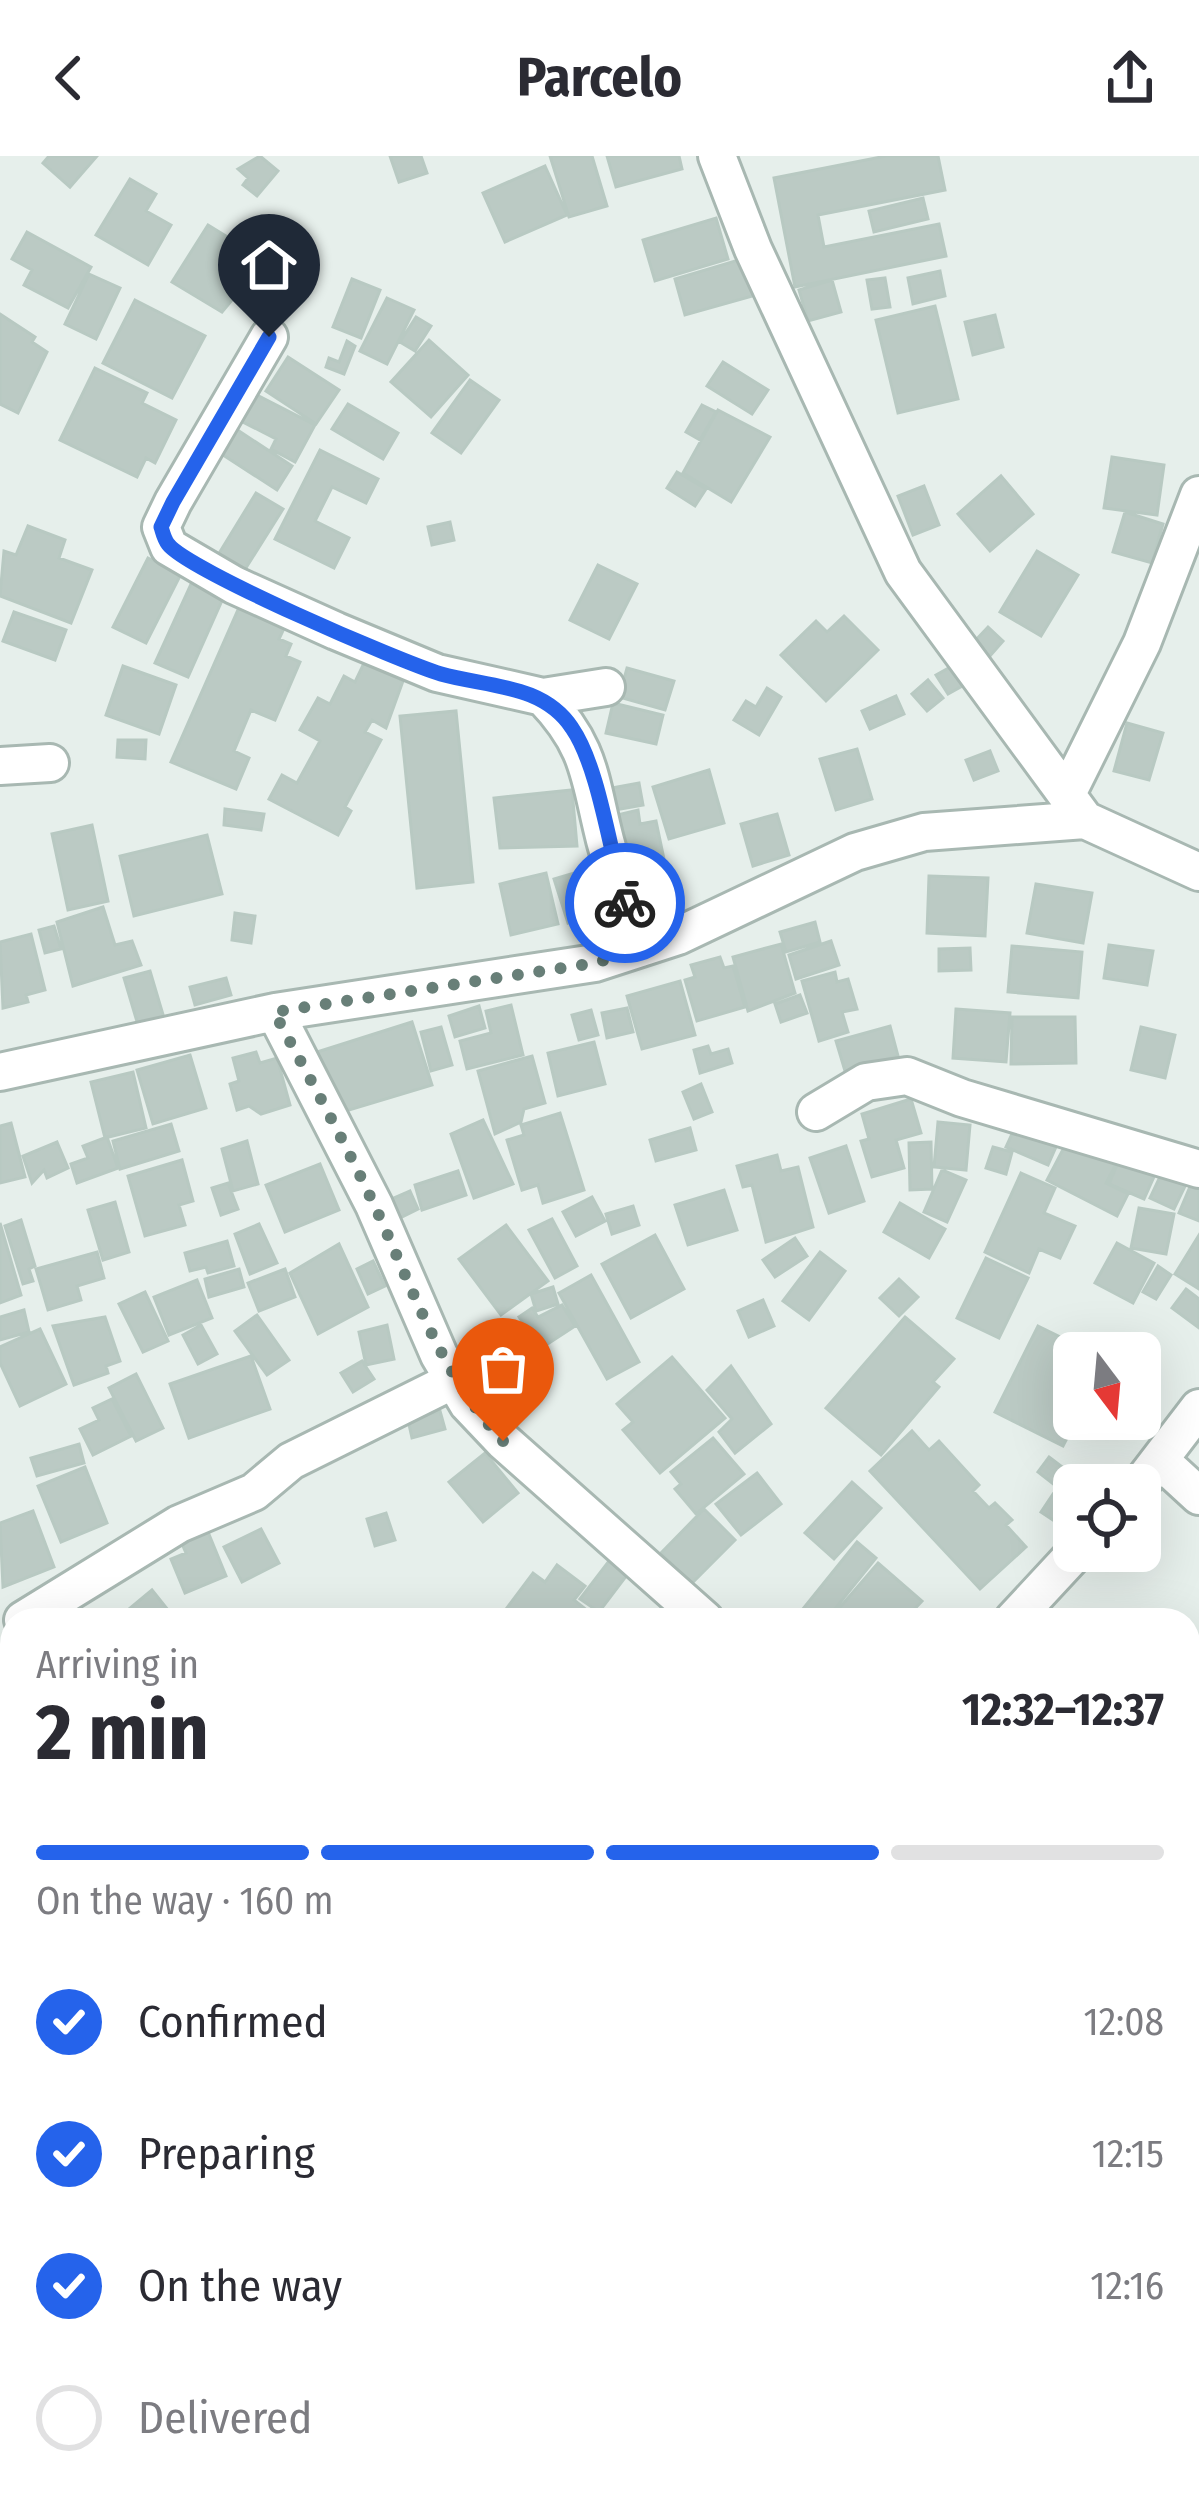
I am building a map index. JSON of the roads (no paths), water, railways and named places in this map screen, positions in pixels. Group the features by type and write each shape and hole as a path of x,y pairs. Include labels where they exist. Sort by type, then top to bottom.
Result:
{"street":[{"path":"717,156 753,248 903,572 1076,807 1199,872"},
{"path":"269,337 161,527 169,547 234,585 437,673 543,697 606,687"},
{"path":"1076,807 1199,495"},
{"path":"543,697 572,727 593,771 605,839 638,949"},
{"path":"0,766 50,763"},
{"path":"0,1072 274,1012 574,967 638,949 895,838 1076,807"},
{"path":"274,1012 374,1205 454,1380 503,1441 691,1608"},
{"path":"816,1112 866,1082 907,1076 962,1098 1199,1168"},
{"path":"42,1608 179,1524 254,1492 291,1461 454,1380"},
{"path":"1158,1464 1199,1408"},
{"path":"1161,1478 1199,1496"},
{"path":"1023,1608 1057,1572"}]}
